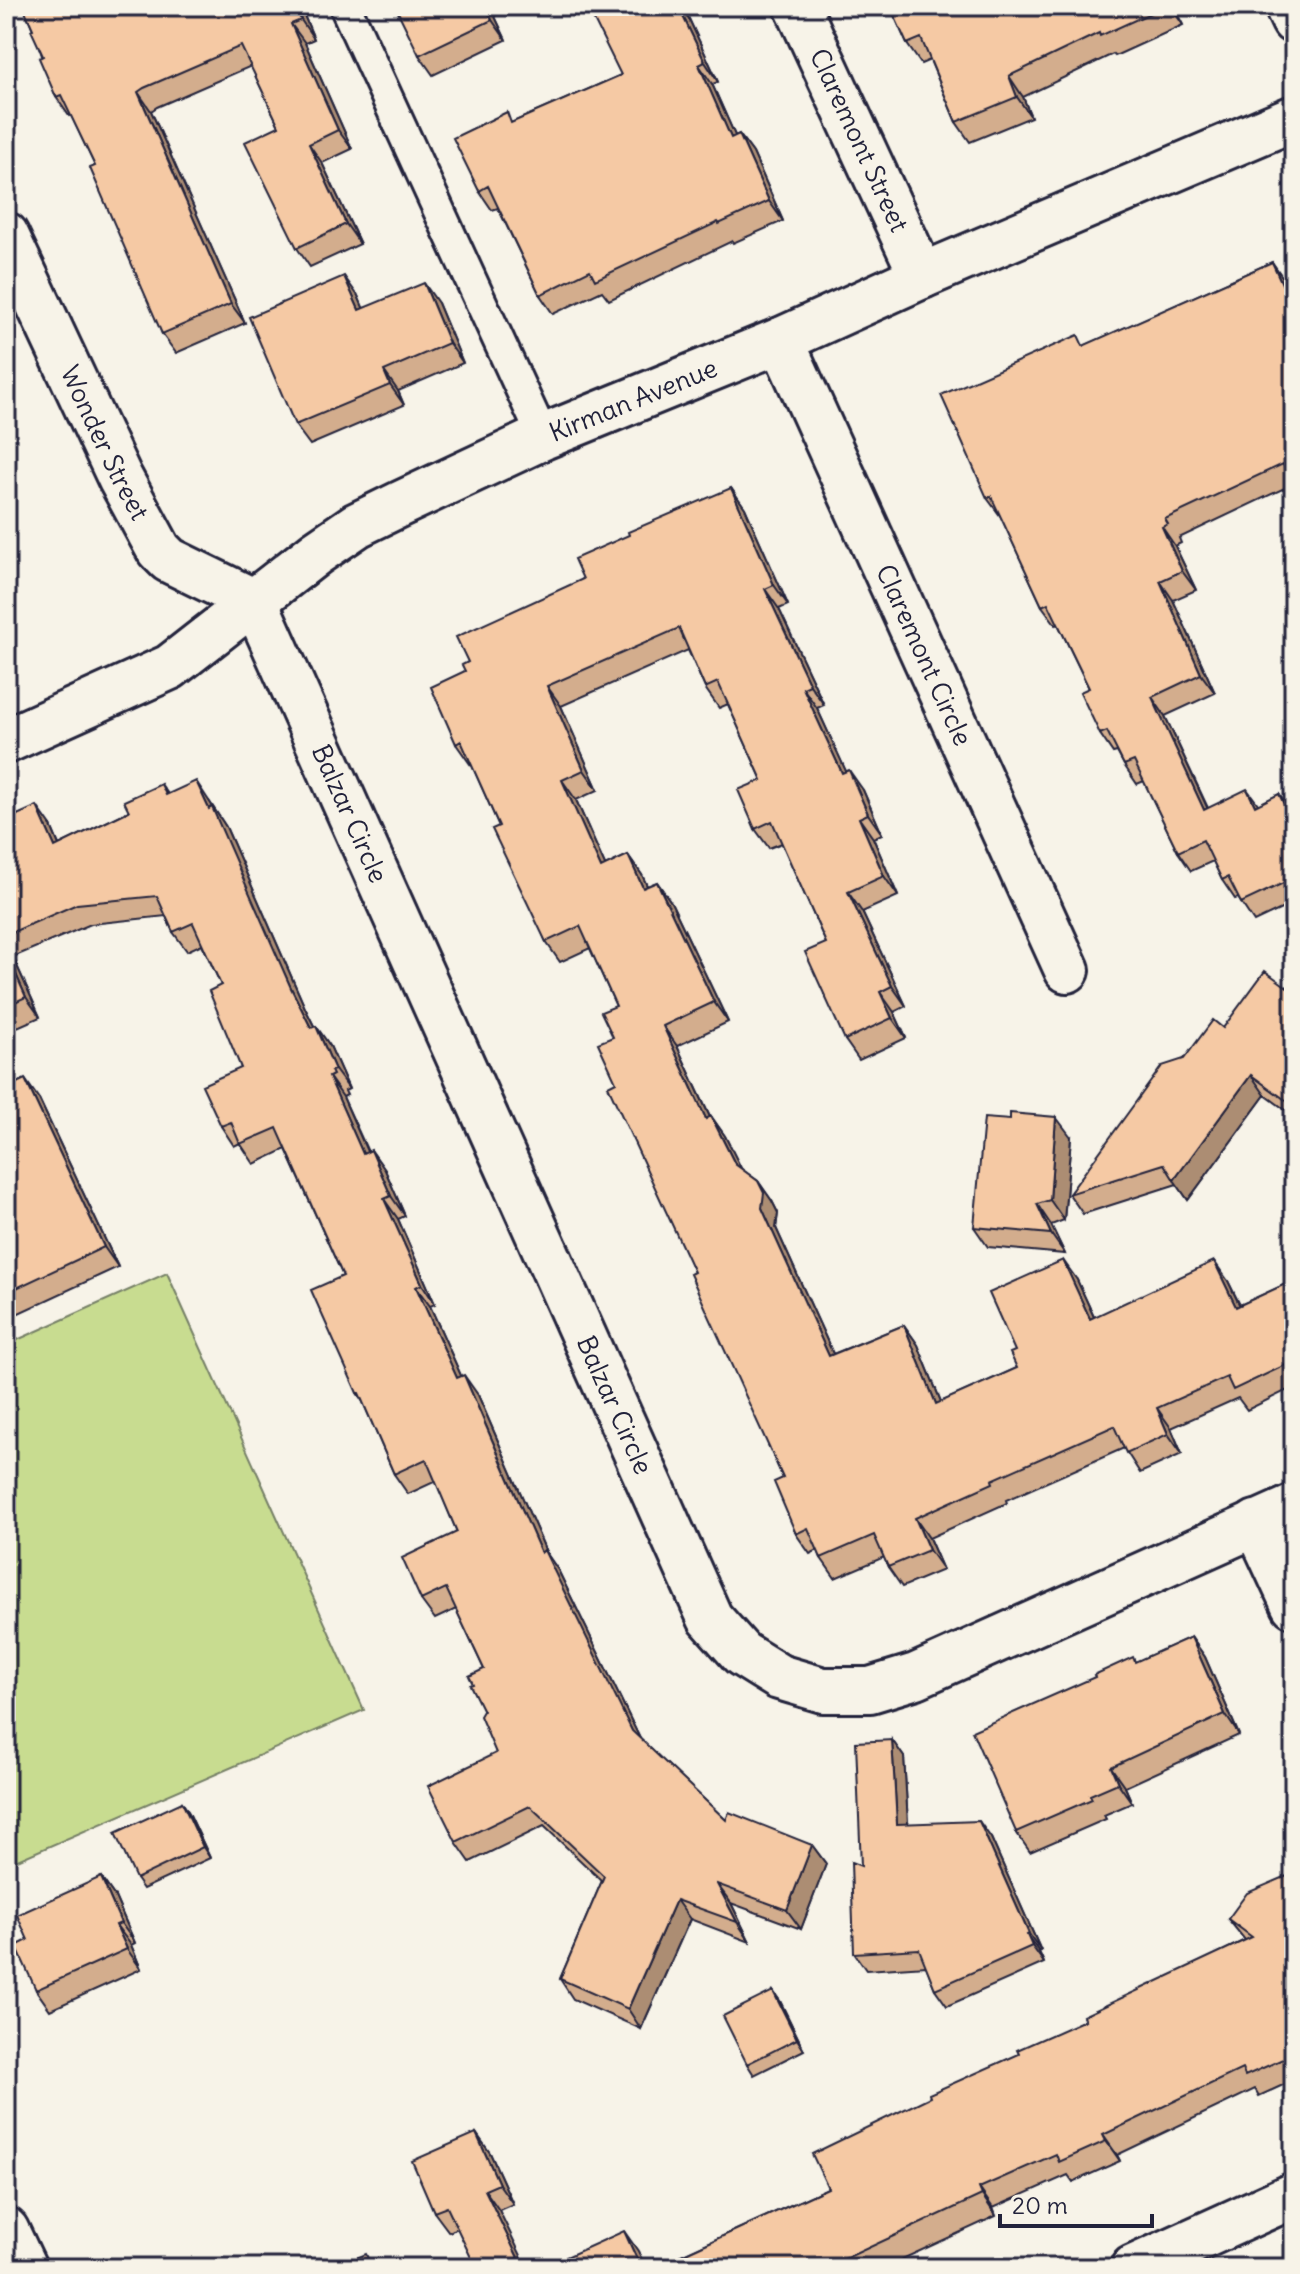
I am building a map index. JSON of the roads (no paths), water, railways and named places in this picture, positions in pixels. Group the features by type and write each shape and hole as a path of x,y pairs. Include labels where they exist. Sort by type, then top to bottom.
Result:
{"street":[{"name":"Claremont Street","path":"797,6 922,276"},
{"path":"1287,6 1294,21"},
{"name":"Kirman Avenue","path":"6,741 170,667 316,553 357,525 543,437 781,340 922,276 1294,118"},
{"name":"Wonder Street","path":"6,235 120,478 159,550 169,560 255,602"},
{"name":"Claremont Circle","path":"781,340 1067,970"},
{"name":"Balzar Circle","path":"255,602 710,1618 742,1654 779,1677 823,1690 870,1690 916,1676 1275,1515"},
{"path":"1275,1515 1294,1605"},
{"path":"1133,2268 1294,2195"}],"lane":[{"path":"345,6 543,437"}]}
